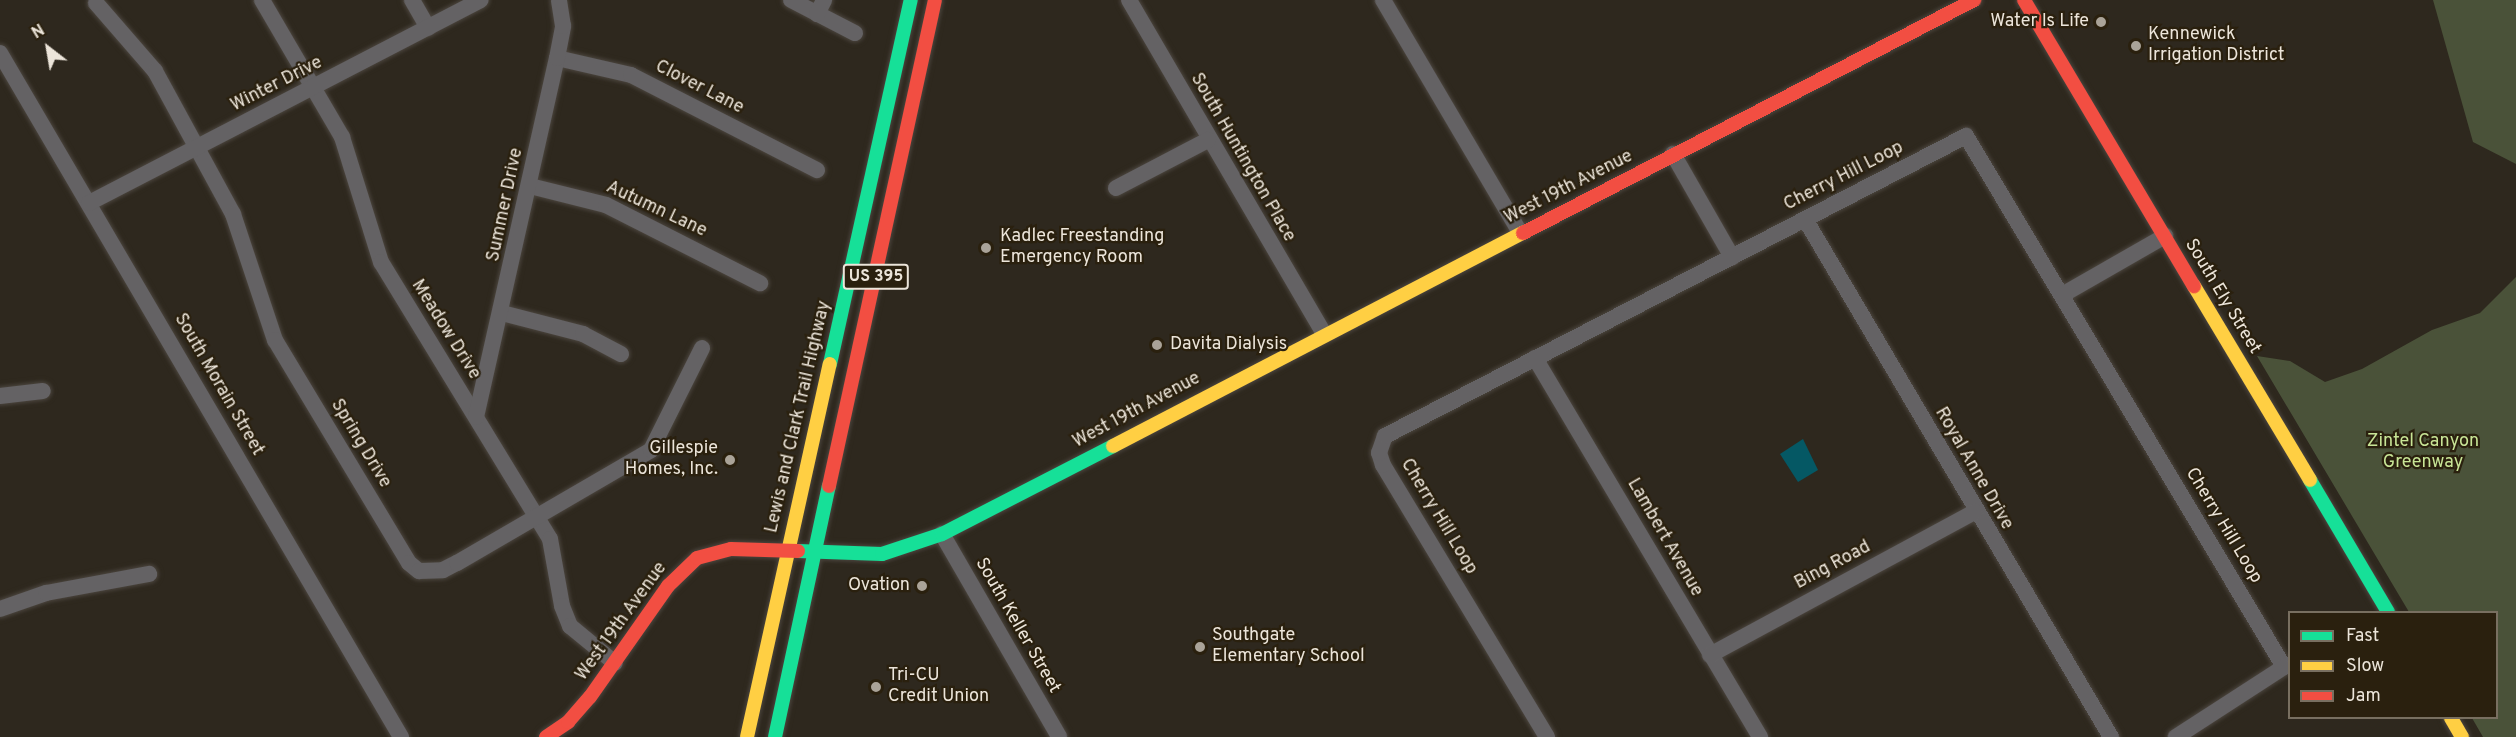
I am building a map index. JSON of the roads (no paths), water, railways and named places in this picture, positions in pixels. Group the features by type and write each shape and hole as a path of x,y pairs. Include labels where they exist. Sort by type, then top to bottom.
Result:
{"main road":[{"name":"Lewis and Clark Trail Highway","path":"747,737 911,0"},
{"name":"US 395","path":"775,737 818,554 935,0"},
{"name":"West 19th Avenue","path":"546,737 568,722 615,663 668,585 697,558 731,549 787,553 882,554 942,534 1324,334 1974,0"},
{"name":"South Ely Street","path":"2024,0 2387,611"},
{"path":"2452,719 2462,737"}],"street":[{"name":"Meadow Drive","path":"262,0 342,137 381,262 537,517 552,546 562,606 570,626 615,663"},
{"path":"412,0 428,28"},
{"name":"Winter Drive","path":"89,203 481,0"},
{"name":"Summer Drive","path":"476,417 502,313 557,58 563,26 559,0"},
{"path":"791,0 821,7 855,33"},
{"name":"South Huntington Place","path":"1129,0 1208,140 1324,334"},
{"path":"1383,0 1520,233"},
{"name":"Spring Drive","path":"96,3 155,71 240,229 275,340 409,563 419,571 443,570 651,450 702,348"},
{"name":"South Morain Street","path":"0,53 401,737"},
{"name":"Clover Lane","path":"557,58 631,75 817,170"},
{"name":"Cherry Hill Loop","path":"1547,737 1379,453 1385,436 1966,136 2284,667 2176,737"},
{"path":"1116,188 1208,140"},
{"path":"1673,154 1732,257"},
{"name":"Autumn Lane","path":"530,186 606,205 760,283"},
{"name":"Royal Anne Drive","path":"1805,219 1975,512 2111,737"},
{"path":"2062,295 2165,236"},
{"path":"502,313 584,334 621,354"},
{"name":"Lambert Avenue","path":"1535,358 1760,737"},
{"path":"0,396 43,391"},
{"name":"Bing Road","path":"1710,655 1975,512"},
{"name":"South Keller Street","path":"942,534 1059,737"},
{"path":"0,609 46,593 149,574"}],"water":[{"path":"1803,439 1818,470 1798,482 1780,454"}],"place":[{"name":"Water Is Life","path":"2101,22"},
{"name":"Kennewick Irrigation District","path":"2136,46"},
{"name":"Kadlec Freestanding Emergency Room","path":"986,248"},
{"name":"Davita Dialysis","path":"1157,345"},
{"name":"Gillespie Homes, Inc.","path":"730,460"},
{"name":"Ovation","path":"922,586"},
{"name":"Southgate Elementary School","path":"1200,647"},
{"name":"Tri-CU Credit Union","path":"876,687"}],"park label":[{"name":"Zintel Canyon Greenway","path":"2423,453"}]}
